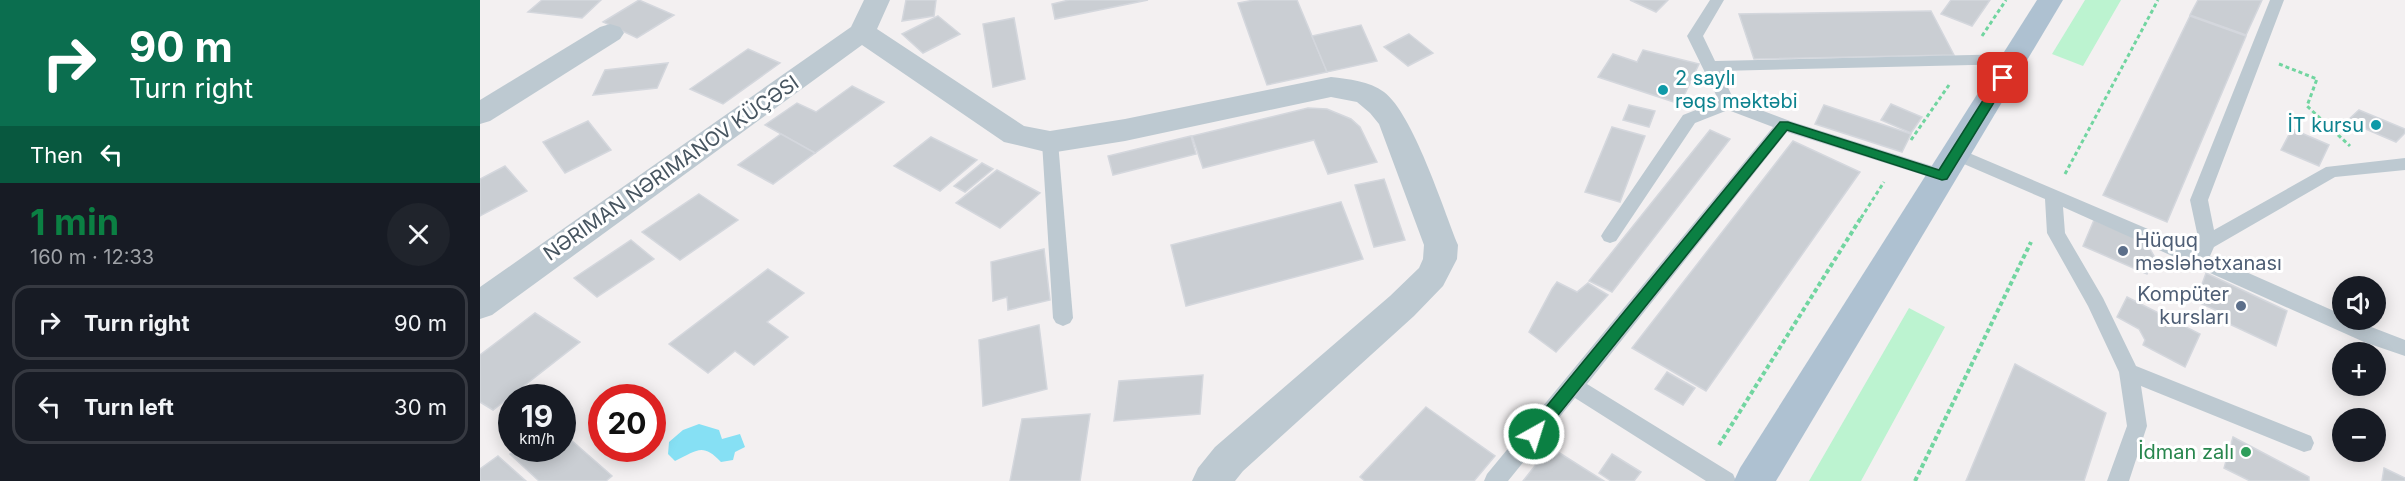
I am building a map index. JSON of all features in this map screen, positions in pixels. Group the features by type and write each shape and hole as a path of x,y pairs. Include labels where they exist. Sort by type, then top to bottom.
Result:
{"main road":[{"path":"1754,481 2050,0"}],"street":[{"name":"NƏRIMAN NƏRIMANOV KÜÇƏSI","path":"480,304 862,32 877,0"},
{"path":"862,32 1015,135 1050,142 1125,130 1331,87 1359,91 1381,104 1393,122 1441,245 1440,259 1431,277 1402,306 1229,459 1212,481"},
{"path":"480,114 610,33"}],"lane":[{"path":"1717,0 1695,36 1728,104"},
{"path":"2208,242 2199,200 2277,0"},
{"path":"1709,66 2015,59"},
{"path":"1610,236 1689,119 1728,104 1784,125 1898,161 1949,164 2053,196 2371,336 2405,348"},
{"path":"1495,481 1784,125"},
{"path":"1050,142 1063,318"},
{"path":"2199,259 2208,242 2332,171 2405,164"},
{"path":"2053,196 2056,233 2096,303 2129,372 2137,426 2118,481"},
{"path":"2129,372 2304,443"},
{"path":"1573,386 1725,481"}],"path":[{"path":"1705,469 1898,161 2006,0"},
{"path":"1915,481 2053,196 2158,0"},
{"path":"2256,55 2317,79 2307,106 2334,133 2375,167"}],"green space":[{"path":"2085,0 2121,0 2083,66 2052,54"},
{"path":"1909,308 1945,327 1861,481 1809,481"}],"water":[{"path":"699,424 719,430 722,439 740,434 745,447 735,452 733,460 721,462 709,452 699,450 675,461 668,454 669,442 683,430"}],"building":[{"path":"542,0 601,0 582,18 528,12"},
{"path":"639,0 674,15 637,38 603,22"},
{"path":"906,0 936,0 934,16 902,21"},
{"path":"1069,0 1148,0 1055,19 1052,4"},
{"path":"1254,0 1297,0 1327,72 1267,85 1238,3"},
{"path":"1630,0 1668,0 1656,12"},
{"path":"1951,0 1990,0 1972,26 1941,14"},
{"path":"2198,0 2262,0 2246,35 2190,15"},
{"path":"1931,11 1954,55 1754,59 1739,14"},
{"path":"938,16 960,34 923,53 902,34"},
{"path":"2190,16 2246,36 2167,222 2103,195"},
{"path":"1014,18 1025,79 993,87 983,24"},
{"path":"1361,25 1377,61 1327,72 1312,36"},
{"path":"1409,34 1433,53 1408,66 1384,47"},
{"path":"748,49 780,63 723,104 690,89"},
{"name":"2 saylı rəqs məktəbi","path":"1643,50 1699,64 1680,104 1598,77 1613,54 1637,62"},
{"path":"668,63 657,88 593,95 605,70"},
{"path":"852,86 884,102 815,153 765,125 797,103 816,112"},
{"path":"1891,104 1922,117 1911,133 1881,120"},
{"path":"1629,105 1655,111 1649,127 1623,120"},
{"path":"1824,105 1911,134 1902,152 1815,124"},
{"path":"1308,108 1327,109 1351,119 1360,127 1377,162 1328,174 1314,140 1203,168 1192,136"},
{"name":"İT kursu","path":"2359,110 2405,129 2405,133 2396,142 2347,121"},
{"path":"588,121 611,150 565,173 543,142"},
{"path":"1612,127 1645,136 1620,202 1585,192"},
{"path":"2292,129 2329,145 2319,166 2281,150"},
{"path":"1710,130 1730,139 1612,292 1589,281"},
{"path":"781,134 815,153 773,184 738,165"},
{"path":"1191,136 1196,154 1113,175 1108,156"},
{"path":"931,137 977,160 940,191 894,166"},
{"path":"1793,141 1860,172 1706,391 1632,348"},
{"path":"982,163 993,169 965,192 954,186"},
{"path":"505,166 527,191 480,216 480,179"},
{"path":"997,170 1040,193 1000,228 956,203"},
{"path":"1384,179 1405,240 1374,247 1355,185"},
{"path":"699,194 738,220 680,260 642,232"},
{"path":"1341,202 1363,259 1186,306 1171,245"},
{"name":"Hüquq məsləhətxanası","path":"2094,220 2146,242 2154,256 2147,274 2083,246"},
{"path":"631,240 654,259 597,297 574,278"},
{"path":"1044,249 1050,300 1008,310 1007,297 993,301 991,262"},
{"path":"768,269 804,293 767,322 788,337 754,365 735,351 708,373 669,344"},
{"name":"Kompüter kursları","path":"2206,273 2287,311 2276,346 2223,321 2224,314 2196,301"},
{"path":"1557,282 1577,292 1588,283 1608,295 1556,352 1529,332"},
{"path":"2127,297 2200,334 2185,367 2143,345 2145,340 2139,329 2117,317"},
{"path":"535,313 580,342 526,384 498,384 498,406 493,410 480,402 480,355"},
{"path":"1039,325 1047,389 983,406 979,340"},
{"path":"2015,364 2106,413 2084,481 1966,481"},
{"path":"1667,372 1695,388 1683,405 1655,389"},
{"path":"1203,375 1200,414 1114,421 1119,381"},
{"path":"1426,407 1495,456 1474,481 1365,481 1360,477"},
{"path":"1090,414 1080,481 1010,481 1022,419"},
{"name":"İdman zalı","path":"2233,437 2309,477 2309,481 2250,481 2224,468"},
{"path":"576,444 588,455 588,462 596,462 612,476 606,481 539,481 519,462 576,462"},
{"path":"1550,447 1604,481 1523,481"},
{"path":"1612,454 1641,472 1634,481 1611,481 1599,473"},
{"path":"498,456 498,462 505,462 526,481 480,481 480,469"},
{"path":"2384,468 2405,478 2405,481 2382,481"}],"place":[{"name":"2 saylı rəqs məktəbi","path":"1663,90"},
{"name":"İT kursu","path":"2376,125"},
{"name":"Hüquq məsləhətxanası","path":"2123,251"},
{"name":"Kompüter kursları","path":"2241,306"},
{"name":"İdman zalı","path":"2246,452"}],"route":[{"path":"1534,434 1784,125 1942,175 2003,78"}]}
